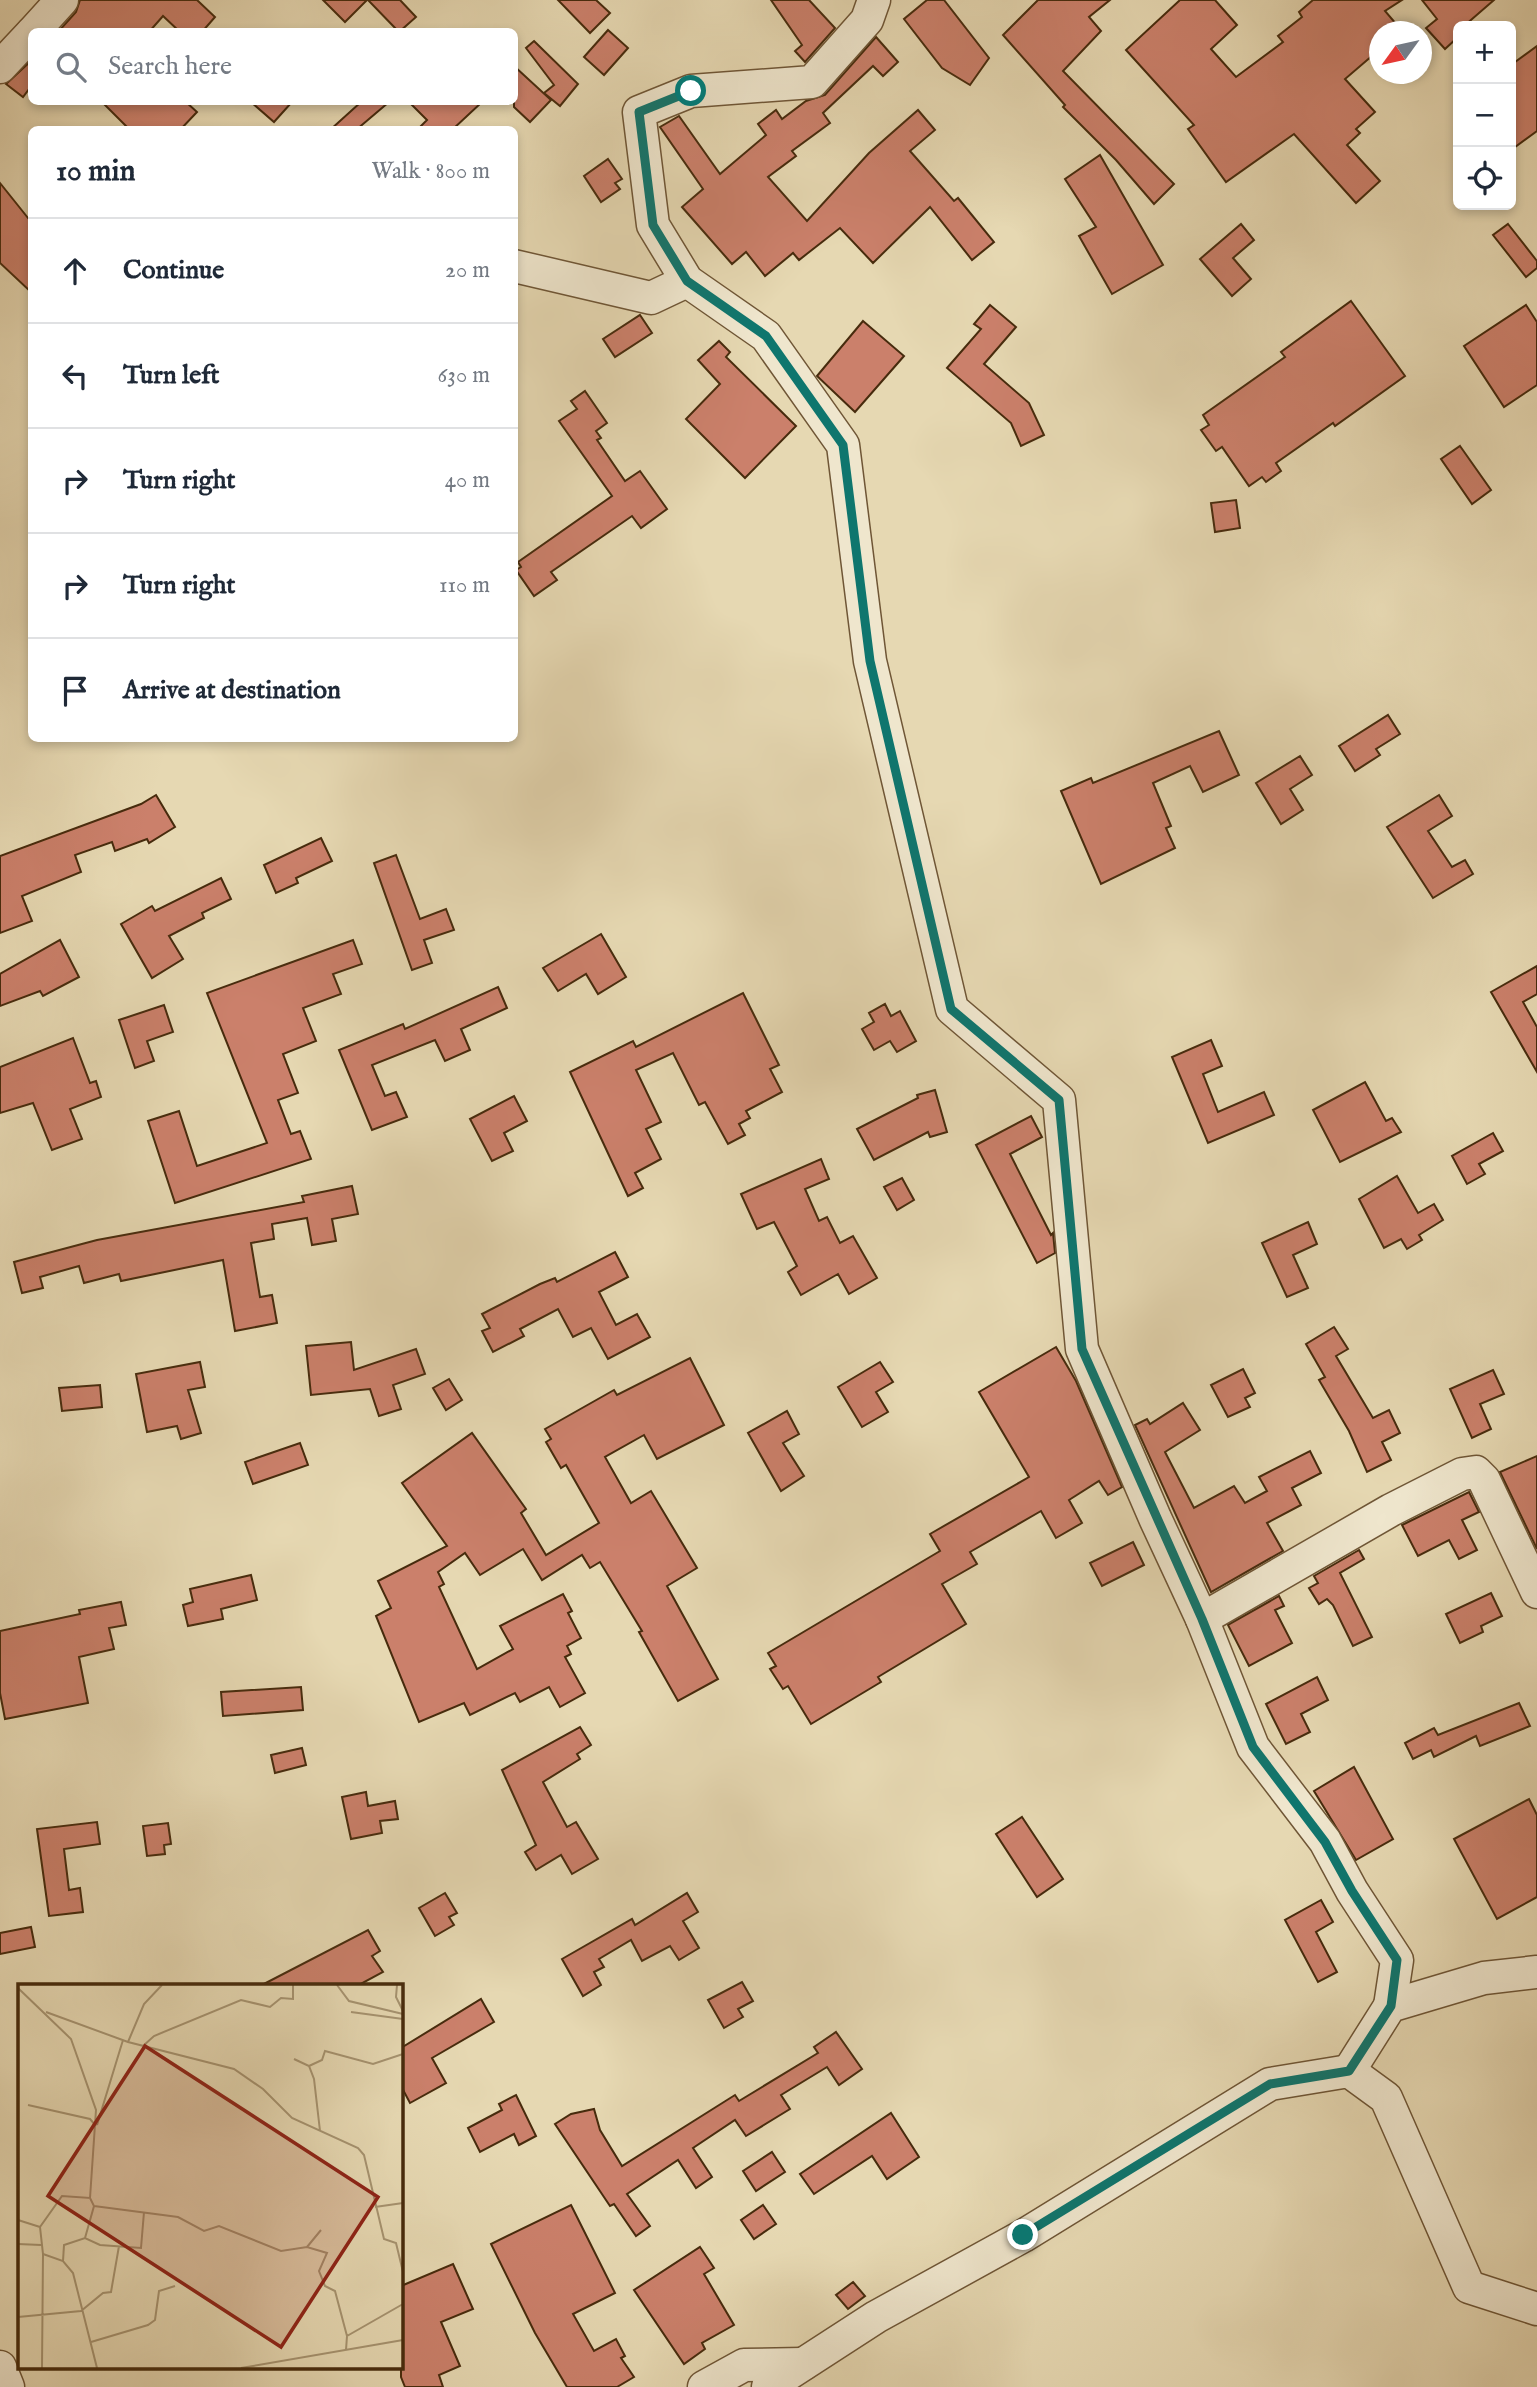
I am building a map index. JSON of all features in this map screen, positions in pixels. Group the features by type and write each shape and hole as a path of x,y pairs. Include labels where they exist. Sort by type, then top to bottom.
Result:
{"street":[{"path":"36,28 62,0"},
{"path":"874,0 867,20 812,82 691,91 639,112 653,225 687,281 766,336 843,445 870,661 951,1009 1059,1100 1082,1349 1202,1619 1253,1747 1325,1842 1352,1891 1397,1960 1391,2006 1349,2071"},
{"path":"0,67 28,36"},
{"path":"518,267 651,298 687,281"},
{"path":"1202,1619 1391,1510 1462,1474 1476,1472 1484,1480 1537,1592"},
{"path":"1391,2006 1484,1978 1537,1972"},
{"path":"768,2387 802,2369 876,2317 1023,2235 1270,2084 1349,2071 1385,2098 1469,2287 1537,2309"},
{"path":"704,2387 744,2365 802,2369"},
{"path":"0,2367 8,2387"}],"building":[{"path":"80,0 197,0 215,17 205,28 176,28 163,16 152,28 62,28 76,12"},
{"path":"323,0 367,0 345,22"},
{"path":"368,0 400,0 416,17 404,28 395,28"},
{"path":"558,0 596,0 610,13 590,33"},
{"path":"771,0 809,0 835,28 805,62 795,51 802,45"},
{"path":"927,0 944,0 989,58 970,85 942,68 904,19"},
{"path":"1038,0 1110,0 1089,17 1101,31 1063,71 1174,184 1154,204 1116,160 1063,107 1065,105 1003,35"},
{"path":"1180,0 1215,0 1237,25 1211,49 1236,77 1283,42 1278,36 1302,17 1299,12 1313,0 1402,0 1385,11 1394,21 1369,21 1369,58 1345,79 1375,112 1356,129 1360,133 1347,145 1380,181 1356,203 1294,134 1226,182 1188,129 1194,125 1126,50"},
{"path":"1422,0 1494,0 1470,21 1453,21 1453,42 1445,49 1432,35 1432,23 1437,19"},
{"path":"608,30 628,48 604,75 584,57"},
{"path":"876,37 898,62 883,76 873,66 823,113 830,123 792,151 796,156 768,177 807,221 869,153 918,110 935,130 910,151 954,201 958,198 994,242 972,260 930,207 873,263 840,228 799,260 793,253 765,276 746,252 732,264 682,207 703,189 660,127 679,116 720,174 766,135 758,124 776,110 782,119 806,101 825,95"},
{"path":"534,41 578,84 560,106 544,93 554,85 526,48"},
{"path":"1537,46 1537,131 1516,146 1516,84 1516,61"},
{"path":"28,64 28,90 23,97 6,84"},
{"path":"518,70 551,100 530,122 514,107 518,105"},
{"path":"105,105 189,105 197,112 184,126 126,126"},
{"path":"254,105 289,105 274,122"},
{"path":"358,105 385,105 361,126 334,126"},
{"path":"412,105 479,105 456,126 421,126 427,120"},
{"path":"1100,155 1163,265 1112,294 1079,236 1096,227 1065,179"},
{"path":"608,159 622,179 615,183 620,189 601,202 584,176"},
{"path":"0,183 28,218 28,289 0,263"},
{"path":"1241,224 1254,240 1233,258 1251,279 1232,296 1200,259"},
{"path":"1508,224 1537,261 1537,268 1526,277 1493,235"},
{"path":"1351,301 1405,376 1335,426 1333,423 1276,463 1281,471 1266,482 1262,477 1249,486 1222,447 1216,451 1201,430 1209,425 1203,415 1285,357 1281,352"},
{"path":"990,305 1016,327 984,364 1029,403 1044,435 1021,446 1011,423 947,368 981,329 974,324"},
{"path":"1526,305 1537,322 1537,385 1504,407 1464,346"},
{"path":"640,315 652,333 615,357 603,339"},
{"path":"863,321 904,356 855,412 817,376"},
{"path":"719,341 730,352 726,357 796,426 745,478 686,419 720,384 698,360"},
{"path":"585,391 607,423 596,431 601,438 597,440 625,481 640,471 667,509 641,528 632,516 551,572 557,580 534,596 518,573 521,567 518,562 612,496 559,421 577,409 571,401"},
{"path":"1460,446 1491,490 1472,504 1441,459"},
{"path":"1236,500 1240,528 1215,532 1211,503"},
{"path":"1388,715 1400,734 1376,749 1380,755 1355,771 1339,746"},
{"path":"1219,731 1239,775 1203,792 1190,766 1153,783 1171,826 1166,828 1175,848 1101,884 1061,791 1091,778 1093,783"},
{"path":"1300,756 1312,775 1290,789 1303,810 1281,824 1256,783"},
{"path":"156,795 175,827 149,843 147,839 115,851 112,842 75,855 81,872 22,896 32,921 0,933 0,856 141,804"},
{"path":"1439,795 1452,816 1428,831 1452,867 1465,860 1473,874 1433,898 1387,827"},
{"path":"321,838 332,861 296,878 298,883 276,893 264,865"},
{"path":"396,855 420,919 446,909 454,930 424,940 432,963 412,970 374,863"},
{"path":"221,878 231,899 202,913 204,918 169,936 183,959 152,978 121,924 152,906 155,911"},
{"path":"601,934 626,977 598,994 586,974 558,991 543,968"},
{"path":"60,940 79,977 43,996 40,991 0,1006 0,974"},
{"path":"353,940 362,964 333,974 341,994 303,1008 316,1041 283,1054 298,1093 278,1100 291,1134 300,1131 311,1159 175,1203 148,1121 179,1111 197,1166 267,1143 207,993"},
{"path":"1537,966 1537,994 1523,1002 1537,1027 1537,1072 1491,992"},
{"path":"498,987 507,1008 461,1029 470,1050 445,1061 435,1040 372,1065 385,1096 396,1092 407,1117 372,1130 339,1050 403,1024 405,1029"},
{"path":"743,993 779,1065 770,1069 782,1092 746,1111 750,1118 739,1124 745,1135 728,1144 705,1102 699,1105 673,1053 636,1070 661,1122 646,1129 661,1159 635,1173 643,1188 628,1196 570,1072 633,1041 636,1047"},
{"path":"885,1004 891,1016 900,1011 916,1041 897,1052 890,1041 874,1050 862,1029 874,1022 869,1013"},
{"path":"164,1005 173,1032 147,1041 154,1061 135,1068 119,1020"},
{"path":"73,1038 90,1083 96,1081 101,1097 70,1109 82,1139 52,1150 33,1103 0,1113 0,1067"},
{"path":"1211,1040 1222,1066 1203,1074 1218,1112 1264,1092 1274,1115 1208,1143 1172,1057"},
{"path":"1365,1082 1386,1121 1392,1118 1401,1132 1340,1162 1313,1110"},
{"path":"935,1090 947,1132 930,1137 928,1132 874,1160 857,1129 918,1098 917,1095"},
{"path":"514,1096 527,1121 504,1133 513,1151 492,1161 470,1119"},
{"path":"1031,1116 1042,1137 1010,1154 1051,1235 1053,1233 1055,1253 1037,1263 976,1145"},
{"path":"1493,1133 1503,1151 1479,1164 1485,1174 1467,1184 1452,1156"},
{"path":"821,1159 829,1179 805,1189 819,1221 827,1217 840,1243 853,1236 877,1278 849,1294 838,1274 801,1295 788,1272 797,1266 774,1222 757,1229 741,1194"},
{"path":"1397,1176 1418,1213 1434,1204 1443,1220 1419,1235 1422,1240 1407,1249 1401,1239 1384,1248 1359,1199"},
{"path":"902,1178 914,1200 897,1210 884,1187"},
{"path":"352,1186 358,1214 332,1219 336,1241 312,1245 307,1218 272,1224 274,1239 251,1243 260,1297 272,1295 277,1323 235,1331 223,1260 121,1281 119,1274 84,1283 79,1266 40,1277 43,1288 22,1293 14,1262 97,1240 304,1202 302,1196"},
{"path":"1308,1222 1317,1244 1293,1255 1308,1288 1287,1297 1262,1243"},
{"path":"615,1252 628,1277 599,1292 616,1325 637,1314 650,1337 608,1359 591,1328 573,1337 558,1309 520,1329 524,1336 493,1352 482,1331 490,1328 482,1314 540,1284 555,1278 557,1282"},
{"path":"1334,1327 1348,1349 1336,1356 1373,1418 1389,1410 1400,1433 1382,1442 1391,1460 1367,1472 1349,1431 1319,1380 1325,1377 1306,1344"},
{"path":"351,1342 354,1370 416,1349 425,1374 393,1385 401,1409 379,1416 370,1389 311,1395 306,1346"},
{"path":"1056,1347 1076,1381 1122,1487 1108,1495 1099,1481 1069,1500 1082,1523 1056,1538 1041,1511 970,1552 977,1564 942,1584 966,1624 878,1677 881,1682 811,1724 788,1686 783,1689 770,1669 776,1666 768,1653 940,1551 930,1534 1029,1477 979,1392"},
{"path":"690,1358 724,1425 657,1459 644,1435 605,1457 631,1503 651,1491 697,1568 667,1586 718,1679 678,1701 639,1632 642,1631 600,1562 590,1568 582,1555 542,1580 523,1549 480,1575 465,1553 438,1572 444,1584 439,1587 477,1669 513,1649 500,1626 563,1594 572,1611 568,1613 581,1638 567,1646 571,1654 565,1657 585,1693 560,1707 549,1687 520,1702 515,1693 470,1715 464,1703 419,1722 376,1616 391,1608 378,1581 447,1546 402,1483 472,1433 526,1509 521,1513 546,1555 599,1523 566,1465 561,1468 546,1442 551,1439 545,1429 614,1390 617,1395"},
{"path":"200,1362 205,1387 188,1390 201,1433 181,1439 177,1426 147,1432 136,1374"},
{"path":"880,1362 893,1382 876,1392 888,1412 862,1427 838,1387"},
{"path":"1243,1369 1255,1393 1245,1398 1250,1407 1228,1417 1211,1385"},
{"path":"1493,1370 1504,1394 1480,1404 1491,1429 1472,1438 1450,1389"},
{"path":"449,1379 462,1400 446,1410 433,1388"},
{"path":"100,1385 102,1407 62,1411 59,1388"},
{"path":"1183,1403 1200,1430 1165,1452 1194,1508 1234,1486 1245,1503 1267,1491 1259,1477 1310,1451 1321,1473 1292,1488 1301,1505 1267,1523 1283,1551 1211,1592 1135,1425 1147,1419 1150,1424"},
{"path":"787,1411 799,1434 783,1443 804,1476 781,1491 748,1433"},
{"path":"300,1443 308,1465 253,1484 245,1462"},
{"path":"1537,1456 1537,1549 1500,1472"},
{"path":"1469,1492 1479,1512 1462,1520 1477,1550 1459,1559 1449,1540 1418,1556 1402,1525"},
{"path":"1133,1542 1144,1565 1102,1586 1090,1563"},
{"path":"1359,1550 1364,1559 1340,1573 1372,1637 1353,1646 1333,1605 1327,1599 1319,1604 1309,1588 1318,1583 1314,1576"},
{"path":"251,1575 257,1600 221,1609 223,1619 188,1626 183,1605 193,1602 190,1589"},
{"path":"1491,1593 1502,1616 1481,1626 1483,1632 1460,1643 1446,1614"},
{"path":"1279,1596 1284,1606 1275,1610 1292,1643 1249,1666 1228,1625"},
{"path":"121,1602 126,1625 109,1628 114,1649 79,1657 88,1703 5,1719 0,1693 0,1631 80,1614 79,1610"},
{"path":"1317,1677 1328,1700 1301,1714 1310,1732 1286,1744 1266,1704"},
{"path":"301,1687 303,1710 223,1716 221,1692"},
{"path":"1519,1703 1530,1726 1480,1746 1476,1736 1434,1757 1431,1750 1413,1759 1405,1743 1434,1728 1438,1735"},
{"path":"580,1727 591,1745 577,1754 580,1759 543,1782 567,1827 576,1822 598,1859 572,1874 561,1855 536,1870 525,1852 536,1845 502,1770"},
{"path":"302,1748 306,1765 275,1773 271,1755"},
{"path":"1354,1767 1393,1839 1356,1860 1314,1791"},
{"path":"366,1792 368,1806 395,1801 398,1819 380,1821 382,1833 351,1839 342,1797"},
{"path":"1529,1799 1537,1815 1537,1897 1497,1919 1454,1839"},
{"path":"1022,1817 1063,1879 1037,1897 996,1834"},
{"path":"97,1822 100,1844 64,1849 69,1890 80,1888 83,1912 49,1916 37,1829"},
{"path":"168,1823 171,1844 164,1845 165,1854 147,1856 143,1826"},
{"path":"445,1893 457,1913 449,1917 454,1925 435,1936 419,1908"},
{"path":"687,1893 698,1912 683,1921 699,1948 679,1960 670,1946 642,1961 631,1940 599,1959 604,1967 594,1972 601,1985 583,1996 562,1959 632,1919 635,1925"},
{"path":"1321,1900 1333,1922 1316,1932 1337,1972 1318,1982 1285,1920"},
{"path":"31,1927 35,1947 0,1954 0,1933"},
{"path":"368,1930 380,1951 372,1956 383,1972 361,1984 264,1984"},
{"path":"742,1982 753,2001 738,2009 743,2017 724,2028 708,2000"},
{"path":"481,1999 494,2022 432,2058 446,2083 410,2103 402,2088 402,2047"},
{"path":"836,2032 862,2069 839,2085 827,2067 781,2095 790,2109 746,2136 735,2120 693,2148 712,2177 696,2188 678,2160 627,2194 650,2226 636,2236 614,2204 610,2206 555,2124 571,2114 594,2109 600,2130 622,2166 735,2095 739,2101 818,2053 814,2047"},
{"path":"516,2095 536,2136 519,2145 514,2134 480,2152 468,2128 502,2110 499,2104"},
{"path":"891,2113 919,2157 887,2179 872,2156 814,2194 800,2174"},
{"path":"772,2152 785,2172 756,2191 743,2171"},
{"path":"571,2205 615,2293 573,2314 594,2351 616,2339 625,2356 621,2358 634,2377 617,2387 567,2387 535,2333 491,2244"},
{"path":"763,2205 776,2224 754,2239 741,2220"},
{"path":"700,2247 714,2268 704,2274 734,2325 702,2343 705,2349 684,2364 634,2290"},
{"path":"453,2264 473,2309 441,2322 460,2366 439,2375 443,2387 405,2387 401,2377 402,2286"},
{"path":"853,2282 865,2296 848,2309 836,2295"}],"route":[{"path":"691,91 639,112 653,225 687,281 766,336 843,445 870,661 951,1009 1059,1100 1082,1349 1202,1619 1253,1747 1325,1842 1352,1891 1397,1960 1391,2006 1349,2071 1270,2084 1023,2235"}]}
